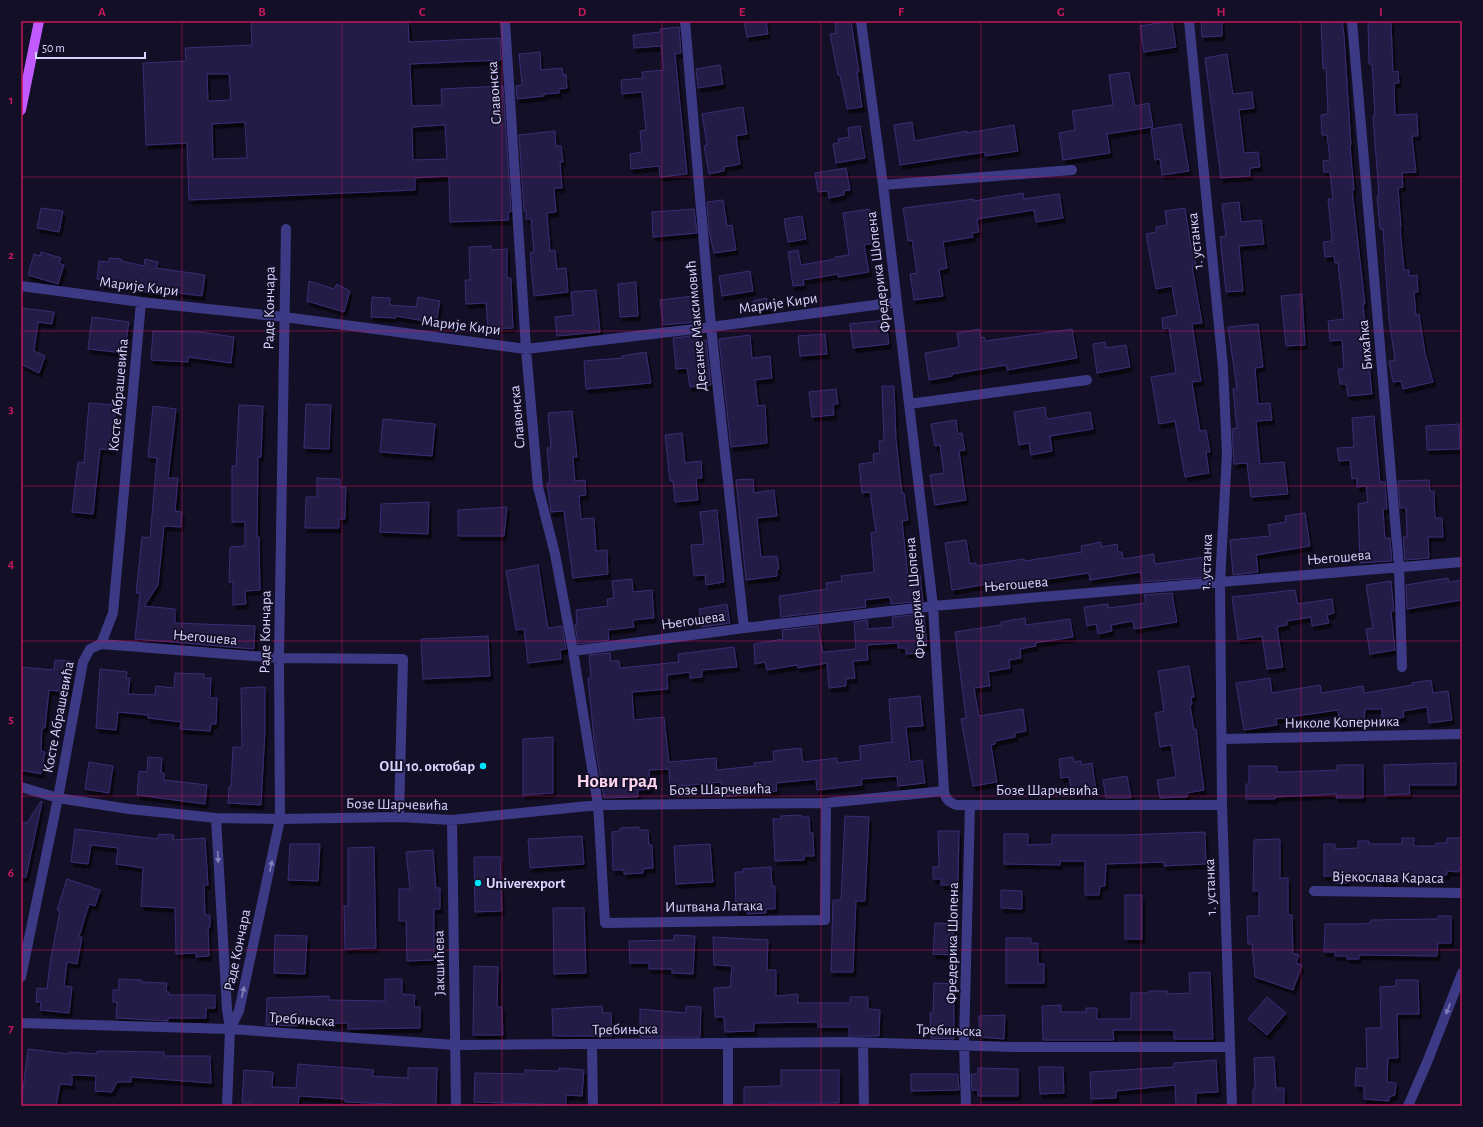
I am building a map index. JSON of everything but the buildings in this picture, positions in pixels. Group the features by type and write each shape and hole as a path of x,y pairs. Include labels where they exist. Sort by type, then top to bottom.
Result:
{"main road":[{"path":"21,110 39,21"}],"street":[{"name":"Славонска","path":"505,21 526,349 538,487 555,554 573,651 598,805"},
{"name":"Десанке Максимовић","path":"686,21 710,327 744,628"},
{"name":"Фредерика Шопена","path":"861,21 883,186 933,606 944,791"},
{"name":"1. устанка","path":"1189,21 1222,366 1227,454 1220,582 1223,739 1222,805 1232,1106"},
{"name":"Бихаћка","path":"1352,21 1400,567 1402,667"},
{"path":"883,186 1072,170"},
{"name":"Раде Кончара","path":"230,1029 239,1011 280,819 279,658 286,229"},
{"name":"Марије Кири","path":"21,286 141,302 284,317 526,349 710,327 897,302"},
{"name":"Косте Абрашевића","path":"21,977 58,798 83,662 90,649 101,644 113,613 141,302"},
{"path":"909,404 1088,380"},
{"name":"Његошева","path":"573,651 744,628 933,606 1462,562"},
{"name":"Његошева","path":"101,644 279,658 403,659 399,817"},
{"name":"Николе Коперника","path":"1223,739 1462,734"},
{"name":"Бозе Шарчевића","path":"21,787 58,798 129,809 216,818 280,819 399,817 452,820 598,805 826,803 944,791 944,796 949,802 956,805 970,806 1222,805"},
{"name":"Иштвана Латака","path":"598,805 605,923 825,920 826,803"},
{"name":"Фредерика Шопена","path":"966,1106 964,1045 970,806"},
{"name":"Раде Кончара","path":"216,818 227,1009 230,1029 227,1106"},
{"name":"Јакшићева","path":"452,820 456,1106"},
{"name":"Вјекослава Караса","path":"1314,891 1462,893"},
{"path":"1408,1106 1428,1060 1462,973"},
{"name":"Требињска","path":"21,1022 230,1029 455,1045 592,1045 728,1042 863,1043 1057,1048 1230,1047"},
{"path":"728,1042 728,1106"},
{"path":"863,1043 864,1106"},
{"path":"592,1045 593,1106"}],"place":[{"name":"ОШ 10. октобар","path":"483,766"},
{"name":"Univerexport","path":"478,883"}],"district":[{"name":"Нови град","path":"617,780"}]}
